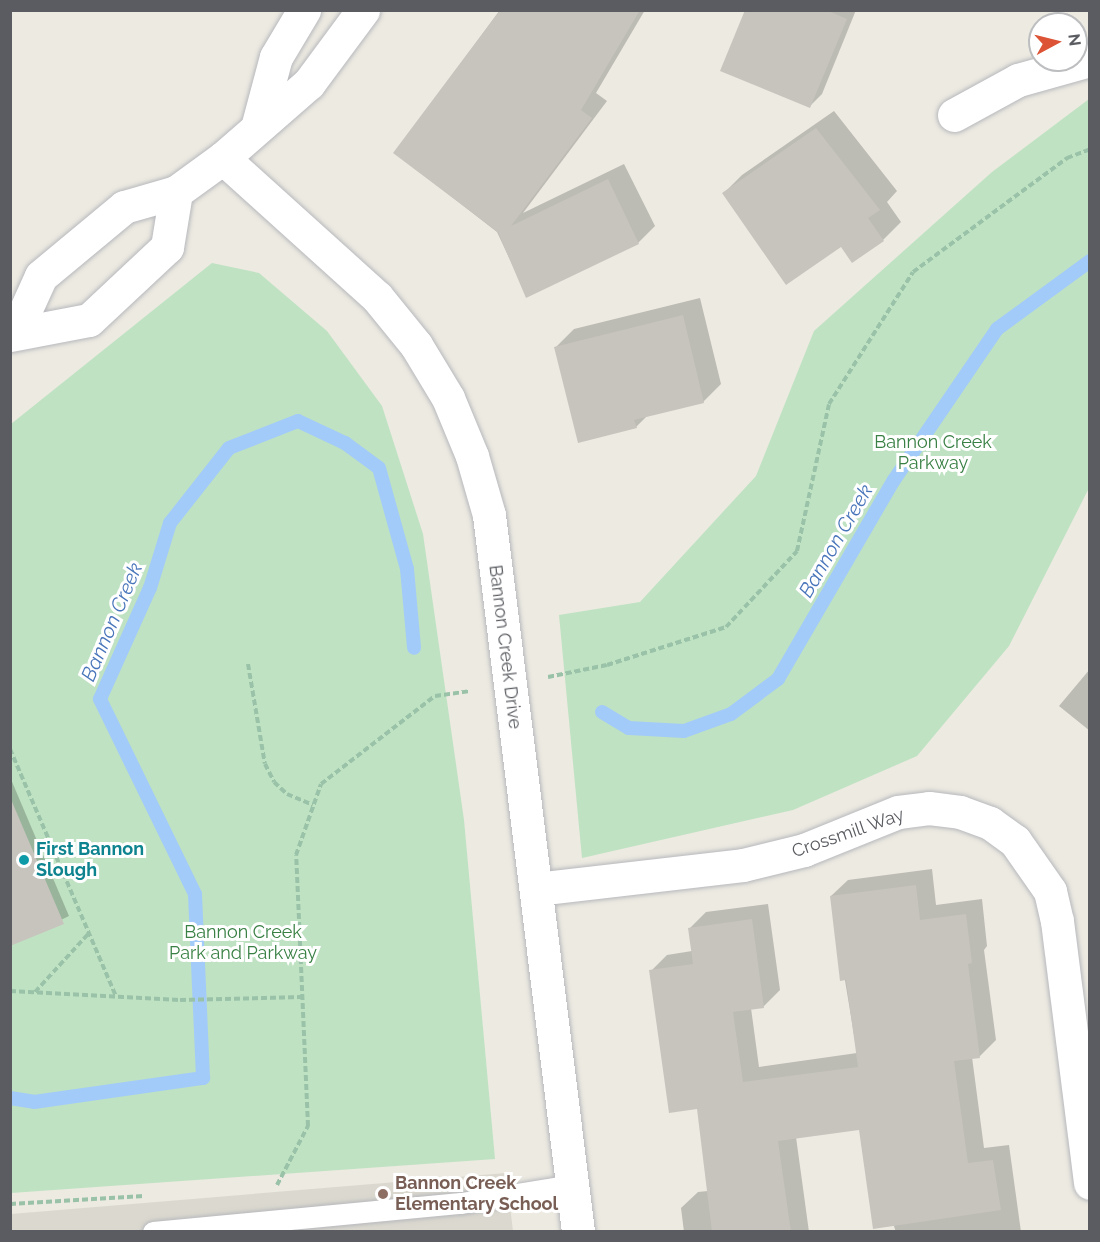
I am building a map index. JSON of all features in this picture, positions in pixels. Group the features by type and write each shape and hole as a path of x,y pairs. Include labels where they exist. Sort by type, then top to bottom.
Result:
{"street":[{"path":"258,124 276,57 304,10"},
{"path":"13,333 41,276 81,240 124,207 176,192 223,158 258,124 309,83 363,10"},
{"path":"954,115 1018,80 1089,60"},
{"name":"Bannon Creek Drive","path":"223,158 377,297 416,345 448,398 472,456 489,515 578,1232"},
{"path":"13,333 89,320 167,247 176,192"},
{"name":"Crossmill Way","path":"536,889 743,865 804,850 898,812 929,808 960,812 990,823 1015,841 1050,891 1057,921 1089,1184"}],"lane":[{"path":"153,1232 460,1203 572,1185"}],"path":[{"path":"248,664 265,764 274,782 287,794 313,805"},
{"path":"10,749 116,996"},
{"path":"35,992 90,933"},
{"path":"10,991 180,1000 301,997"}],"shaded area":[{"name":"Bannon Creek Elementary School","path":"506,1173 513,1231 11,1232 11,1214"}],"green space":[{"name":"Bannon Creek Parkway","path":"1089,99 1089,488 1009,646 917,756 793,810 582,858 559,615 640,602 756,476 814,331 992,172"},
{"name":"Bannon Creek Park and Parkway","path":"212,263 259,273 327,331 382,406 423,534 464,820 495,1159 11,1193 11,424"}],"building":[{"path":"500,10 640,10 581,110 592,118 511,226 608,179 639,244 526,298 498,232 393,153"},
{"path":"745,10 826,10 847,19 810,108 720,71"},
{"path":"816,128 880,210 868,218 884,241 852,263 841,247 786,285 722,193"},
{"path":"683,315 704,403 634,420 637,428 578,443 554,347"},
{"name":"First Bannon Slough","path":"10,797 64,924 10,946"},
{"path":"916,885 920,920 966,914 972,963 968,964 980,1058 954,1061 968,1163 993,1160 1001,1210 873,1229 859,1130 778,1141 791,1232 712,1232 697,1109 669,1113 649,970 693,964 688,928 752,919 764,1008 733,1012 743,1082 858,1067 846,980 840,981 830,896"}],"waterway":[{"name":"Bannon Creek","path":"602,712 629,728 684,731 731,714 778,679 894,480 997,329 1090,261"},
{"name":"Bannon Creek","path":"10,1098 34,1102 203,1078 195,894 100,699 150,588 170,523 229,448 298,421 345,443 379,468 407,569 414,648"}],"place":[{"name":"First Bannon Slough","path":"24,860"},
{"name":"Bannon Creek Elementary School","path":"383,1194"}]}
